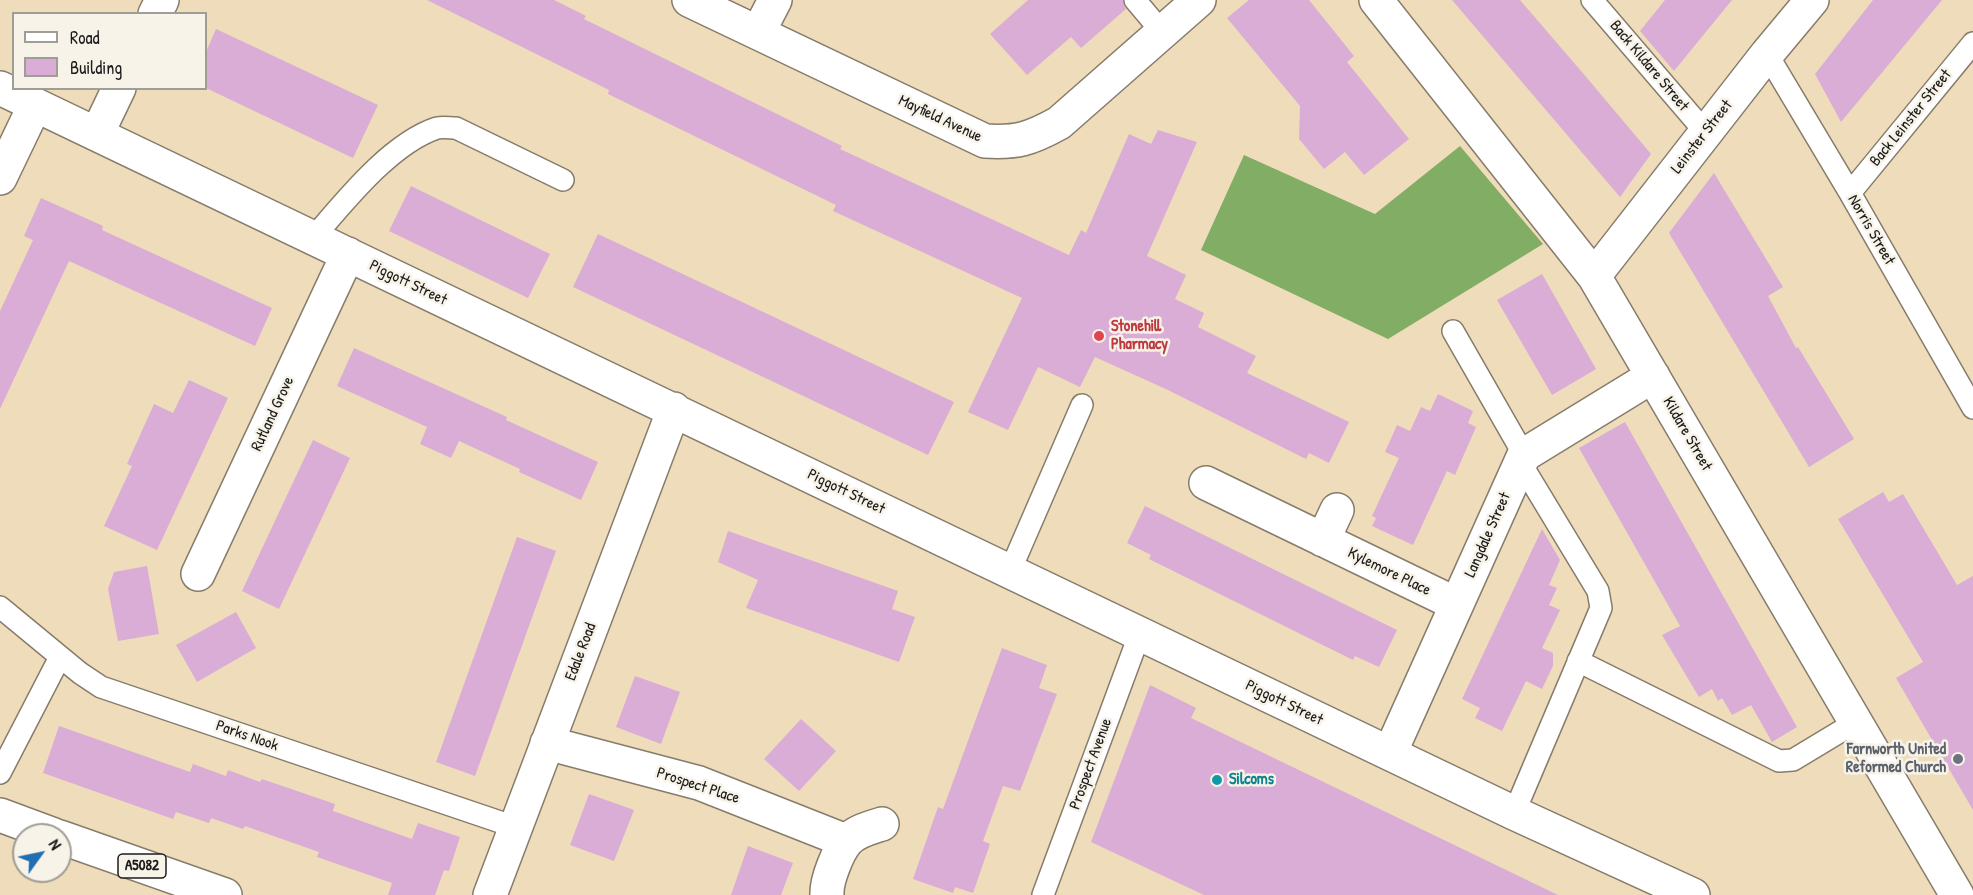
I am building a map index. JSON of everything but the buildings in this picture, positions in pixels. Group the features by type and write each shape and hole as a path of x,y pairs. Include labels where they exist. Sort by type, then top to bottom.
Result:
{"street":[{"name":"Mayfield Avenue","path":"689,0 985,141 1011,142 1037,136 1059,123 1198,0"},
{"path":"758,33 775,0"},
{"name":"Kildare Street","path":"1376,0 1594,276 1957,895"},
{"name":"Leinster Street","path":"1594,276 1767,54 1812,0"},
{"name":"Piggott Street","path":"0,88 1514,813 1693,895"},
{"path":"97,134 118,90"},
{"path":"0,178 35,105"},
{"name":"Rutland Grove","path":"198,574 348,254"},
{"path":"1522,459 1653,376"},
{"name":"Edale Road","path":"490,895 674,410"},
{"name":"Langdale Street","path":"1390,753 1522,459"},
{"name":"Kylemore Place","path":"1206,483 1456,604"},
{"path":"1323,540 1336,510"},
{"name":"Prospect Place","path":"547,743 699,783 846,841"},
{"path":"0,814 23,823"},
{"path":"827,895 831,871 846,841 858,833 882,824"},
{"name":"A5082","path":"72,841 225,895"}],"lane":[{"path":"1136,0 1162,32"},
{"name":"Back Kildare Street","path":"1592,0 1706,133"},
{"name":"Back Leinster Street","path":"1850,193 1973,43"},
{"name":"Norris Street","path":"1767,54 1850,193 1973,408"},
{"path":"314,237 374,171 413,139 440,128 456,128 563,180"},
{"path":"1453,331 1522,459 1598,591 1601,608 1514,813"},
{"path":"1010,571 1082,405"},
{"name":"Parks Nook","path":"0,607 60,657 101,687 515,827"},
{"name":"Prospect Avenue","path":"1043,895 1140,633"},
{"path":"0,773 60,657"},
{"path":"1578,661 1779,761 1792,760 1856,722"}],"green space":[{"path":"1460,146 1543,244 1388,339 1201,250 1244,155 1375,214"}],"place":[{"name":"Stonehill Pharmacy","path":"1099,336"},
{"name":"Farnworth United Reformed Church","path":"1958,759"},
{"name":"Silcoms","path":"1217,780"}]}
